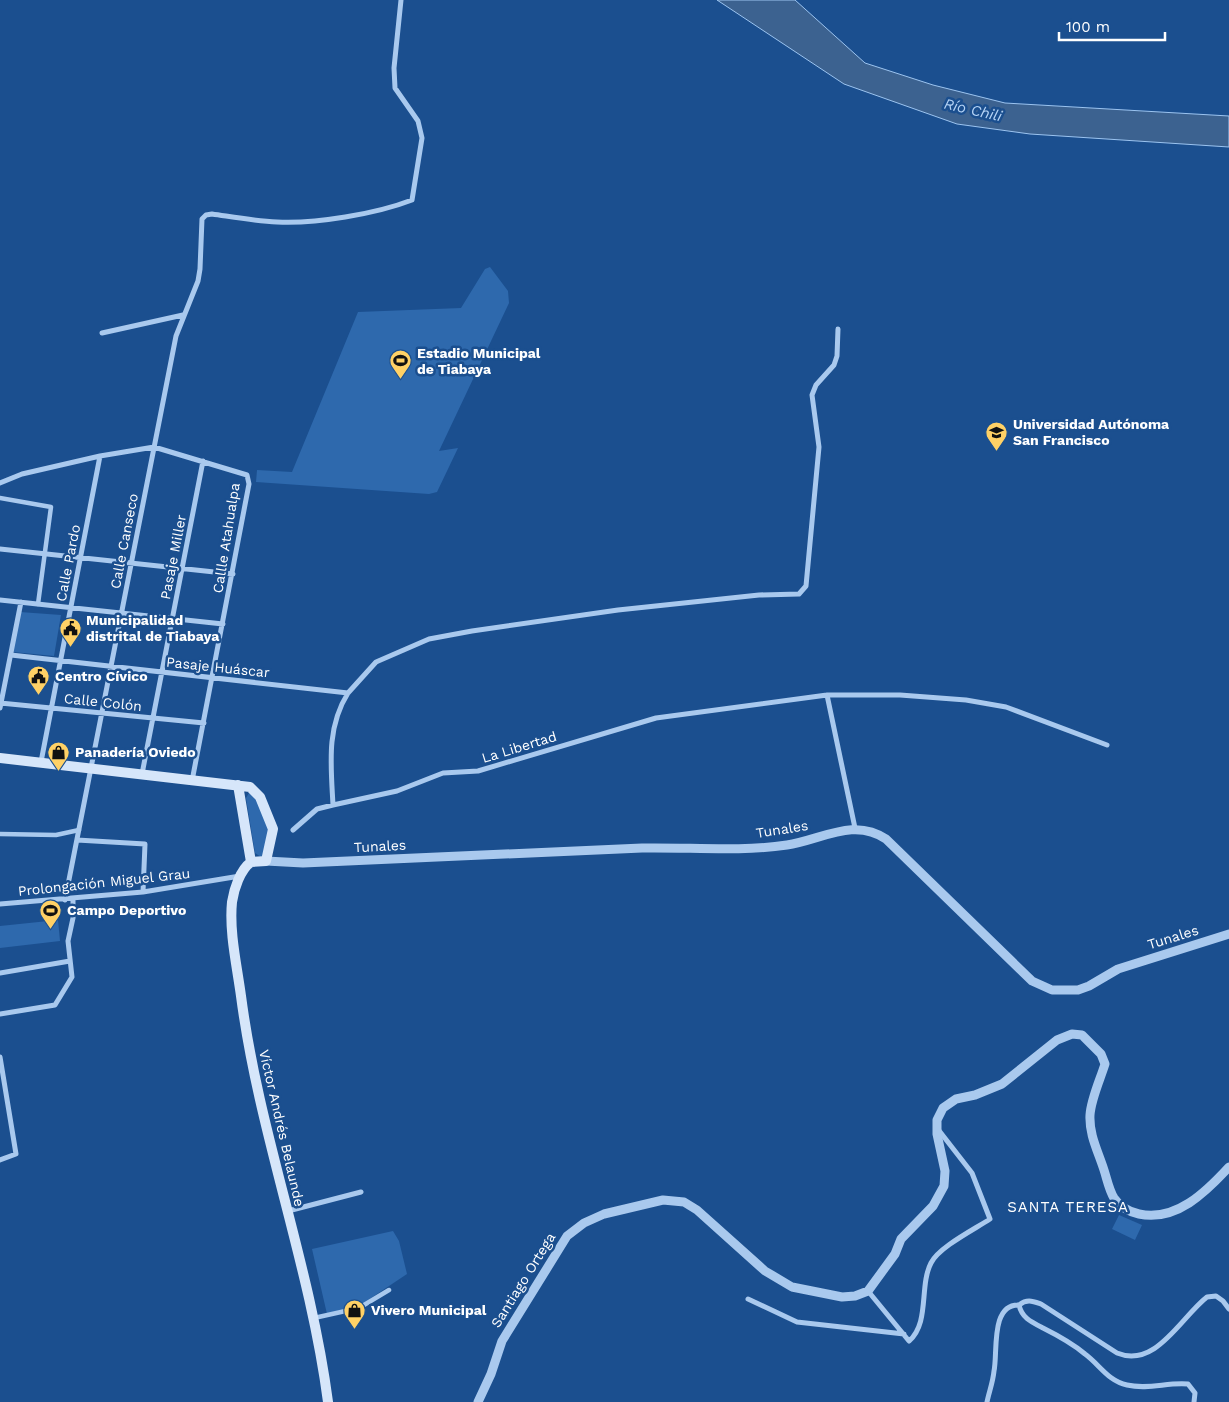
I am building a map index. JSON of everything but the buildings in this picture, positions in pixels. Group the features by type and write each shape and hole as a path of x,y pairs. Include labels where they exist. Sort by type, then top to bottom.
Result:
{"main road":[{"path":"0,758 238,785 250,788 260,797 272,825 273,832 266,861 251,862 238,785"},
{"name":"Víctor Andrés Belaunde","path":"251,862 241,876 234,894 232,921 248,1045 260,1103 313,1319 328,1402"}],"street":[{"name":"Calle Canseco","path":"65,900 176,336 200,269 202,219 206,215 212,214 277,222 306,221 362,213 412,200 422,138 418,121 395,88 394,68 401,0"},
{"path":"102,333 183,315"},
{"path":"333,805 330,742 338,712 348,693 368,669 386,656 429,639 472,630 618,610 759,594 802,592 806,586 819,447 812,395 816,385 834,365 837,356 838,329"},
{"path":"0,483 22,474 100,456 154,448 203,461"},
{"name":"Calle Pardo","path":"41,762 100,456"},
{"name":"Callle Atahualpa","path":"192,781 249,484 247,475 203,461"},
{"name":"Pasaje Miller","path":"142,774 203,461"},
{"path":"0,498 51,507 38,604"},
{"path":"0,549 233,574"},
{"path":"0,600 223,624"},
{"path":"0,705 22,602"},
{"name":"Pasaje Huáscar","path":"11,655 348,693"},
{"path":"826,695 855,828"},
{"name":"La Libertad","path":"293,830 317,809 398,791 443,773 478,771 656,718 826,695 900,695 966,700 1006,707 1107,745"},
{"name":"Calle Colón","path":"0,705 51,708 204,724"},
{"name":"Tunales","path":"266,861 303,863 695,846 733,849 787,845 855,828 877,832 886,838 1032,980 1052,990 1078,990 1089,986 1118,969 1229,934"},
{"path":"0,834 56,835 79,830"},
{"path":"77,840 145,844 143,892"},
{"name":"Prolongación Miguel Grau","path":"0,904 73,900 143,892 241,876"},
{"path":"0,1014 55,1004 72,977 68,941 73,918 73,900"},
{"path":"0,973 70,960"},
{"path":"937,1128 972,1173 990,1219 943,1250 931,1261 919,1325 915,1336 909,1340 868,1291 895,1254 901,1239 933,1206 944,1186 945,1171 937,1128 943,1108 956,1099 974,1095 1002,1084 1057,1040 1072,1034 1082,1035 1101,1054 1106,1064 1090,1112 1090,1126 1111,1191 1118,1202 1131,1212 1150,1217 1184,1206 1202,1194 1229,1167"},
{"path":"0,1061 16,1154 0,1160"},
{"path":"288,1211 361,1192"},
{"name":"Santiago Ortega","path":"478,1402 492,1374 502,1341 567,1236 584,1223 604,1214 662,1200 684,1202 697,1210 765,1271 792,1287 842,1297 855,1296 868,1291"},
{"path":"313,1319 359,1308 388,1290"},
{"path":"987,1402 994,1371 998,1326 1002,1314 1009,1306 1019,1305 1024,1301 1030,1300 1040,1304 1117,1353 1129,1358 1140,1356 1165,1341 1207,1297 1216,1296 1229,1309"},
{"path":"748,1299 797,1322 904,1334"},
{"path":"1019,1305 1023,1316 1074,1345 1108,1377 1124,1385 1136,1387 1188,1384 1195,1393 1194,1402"}],"shaded area":[{"name":"Estadio Municipal de Tiabaya","path":"490,267 508,291 509,303 439,451 458,448 437,492 429,494 256,482 257,470 292,472 358,312 461,308 485,269"},
{"path":"20,612 61,615 54,656 13,652"},
{"path":"249,793 253,793 269,825 267,852 261,857 255,853 246,798"},
{"path":"58,920 60,941 0,948 0,926"},
{"path":"1119,1215 1142,1225 1135,1240 1112,1229"},
{"path":"393,1231 399,1241 407,1274 359,1306 327,1314 312,1249"}],"water":[{"name":"Río Chili","path":"717,0 795,0 865,63 933,85 1005,103 1229,116 1229,147 1030,134 957,124 844,84"}],"place":[{"name":"Estadio Municipal de Tiabaya","path":"401,380"},
{"name":"Universidad Autónoma San Francisco","path":"997,451"},
{"name":"Municipalidad distrital de Tiabaya","path":"70,647"},
{"name":"Centro Cívico","path":"39,695"},
{"name":"Panadería Oviedo","path":"59,771"},
{"name":"Campo Deportivo","path":"51,929"},
{"name":"Vivero Municipal","path":"355,1329"}],"district":[{"name":"SANTA TERESA","path":"1068,1207"}]}
